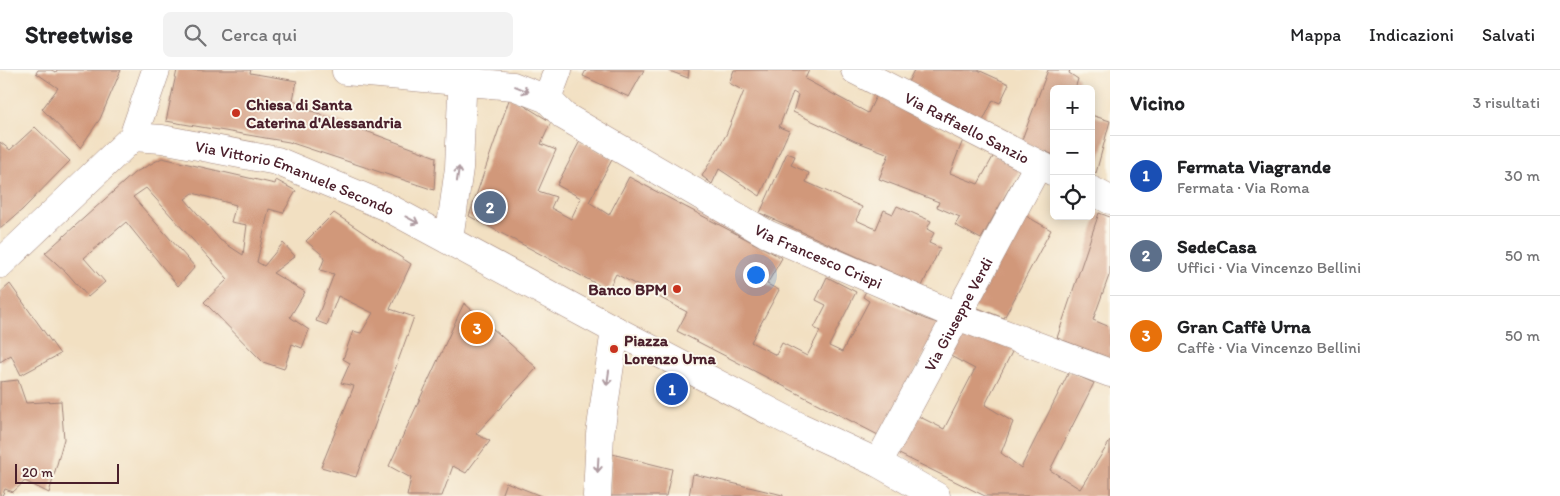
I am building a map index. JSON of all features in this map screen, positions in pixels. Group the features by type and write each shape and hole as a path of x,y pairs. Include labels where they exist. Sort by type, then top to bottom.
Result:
{"street":[{"path":"0,264 133,137 156,70"},
{"path":"346,71 462,76 513,86 547,100 558,70"},
{"name":"Via Raffaello Sanzio","path":"854,70 1046,168"},
{"path":"449,240 459,168 462,76"},
{"name":"Via Francesco Crispi","path":"547,100 564,116 767,234 957,316 1110,374"},
{"name":"Via Vittorio Emanuele Secondo","path":"133,137 162,139 277,161 387,207 800,427 878,463"},
{"name":"Via Giuseppe Verdi","path":"878,463 957,316 1046,168"},
{"path":"1095,192 1110,200"},
{"path":"597,496 600,434 615,330"},
{"path":"878,463 936,496"}],"building":[{"path":"38,70 56,72 57,70 121,70 100,119 80,148 42,109 58,88 36,73"},
{"path":"177,70 251,70 250,73 297,81 293,100 304,108 436,157 434,190 289,142 166,121"},
{"path":"586,70 644,70 629,97 583,76"},
{"path":"667,70 689,70 688,78"},
{"path":"734,70 809,70 805,79 868,113 877,94 906,112 963,140 950,173 978,184 994,155 1020,169 981,239 955,225 960,217 937,207 939,202 879,179 889,154 855,141 793,112 798,95 793,92 779,127 789,131 760,196 719,169 712,184 702,176 726,135 744,91 729,83"},
{"path":"914,70 978,70 1009,84 1000,103 993,100 982,123 908,82"},
{"path":"1048,70 1070,70 1069,73 1078,79 1076,85 1050,85 1050,153 1021,142"},
{"path":"510,97 551,122 541,144 556,150 538,191 556,197 551,208 571,219 581,198 557,185 580,141 613,158 589,202 609,215 629,177 782,258 767,284 779,290 751,342 776,355 782,343 807,356 820,331 814,328 826,305 816,300 827,277 856,292 829,346 842,352 869,301 863,297 866,291 925,319 941,324 880,436 677,331 687,312 616,274 608,290 469,216"},
{"path":"1095,116 1110,121 1095,173"},
{"path":"35,127 70,161 22,210 0,229 0,142 10,150"},
{"path":"787,153 795,156 791,165 809,173 806,182 862,207 856,220 876,229 884,210 893,214 897,206 931,221 927,229 934,233 929,243 940,248 922,286 760,213"},
{"path":"162,158 275,184 276,180 296,191 283,213 269,209 257,262 264,266 283,243 295,256 273,273 305,292 290,317 309,330 302,348 292,344 284,369 263,362 204,302 228,279 146,188 133,197 195,267 178,286 126,222 84,258 105,282 88,297 67,273 45,253 134,173","holes":["193,193 236,205 231,222 247,225 243,255 220,240 185,199"]},
{"path":"334,213 411,264 390,309 414,317 356,477 321,467 354,386 341,383 350,363 343,359 353,331 361,333 373,313 338,296 327,325 316,321 334,274 320,270 325,257 306,241"},
{"path":"1099,213 1110,217 1110,273 1093,320 1110,327 1110,358 1057,338"},
{"path":"1026,216 1051,230 1004,318 973,306"},
{"path":"10,284 60,354 21,375 11,355 0,362 0,293"},
{"path":"464,303 537,368 476,434 490,441 466,473 453,466 442,496 407,496 411,478 389,466"},
{"path":"957,331 1014,348 985,405 1013,422 1001,453 1021,468 1069,372 1094,383 1050,470 1080,489 1110,441 1110,496 985,496 895,452 914,414 944,429 975,369 945,353"},
{"path":"18,380 26,403 61,401 64,439 49,493 25,481 13,492 5,489 2,496 0,496 0,382"},
{"path":"612,454 672,469 666,496 609,496"},
{"path":"693,474 783,495 783,496 689,496"},
{"path":"506,482 541,496 501,496"}],"place":[{"name":"Chiesa di Santa Caterina d'Alessandria","path":"236,113"},
{"name":"SedeCasa","path":"490,207"},
{"name":"Banco BPM","path":"677,289"},
{"name":"Gran Caffè Urna","path":"477,328"},
{"name":"Piazza Lorenzo Urna","path":"614,349"},
{"name":"Fermata Viagrande","path":"672,389"}]}
